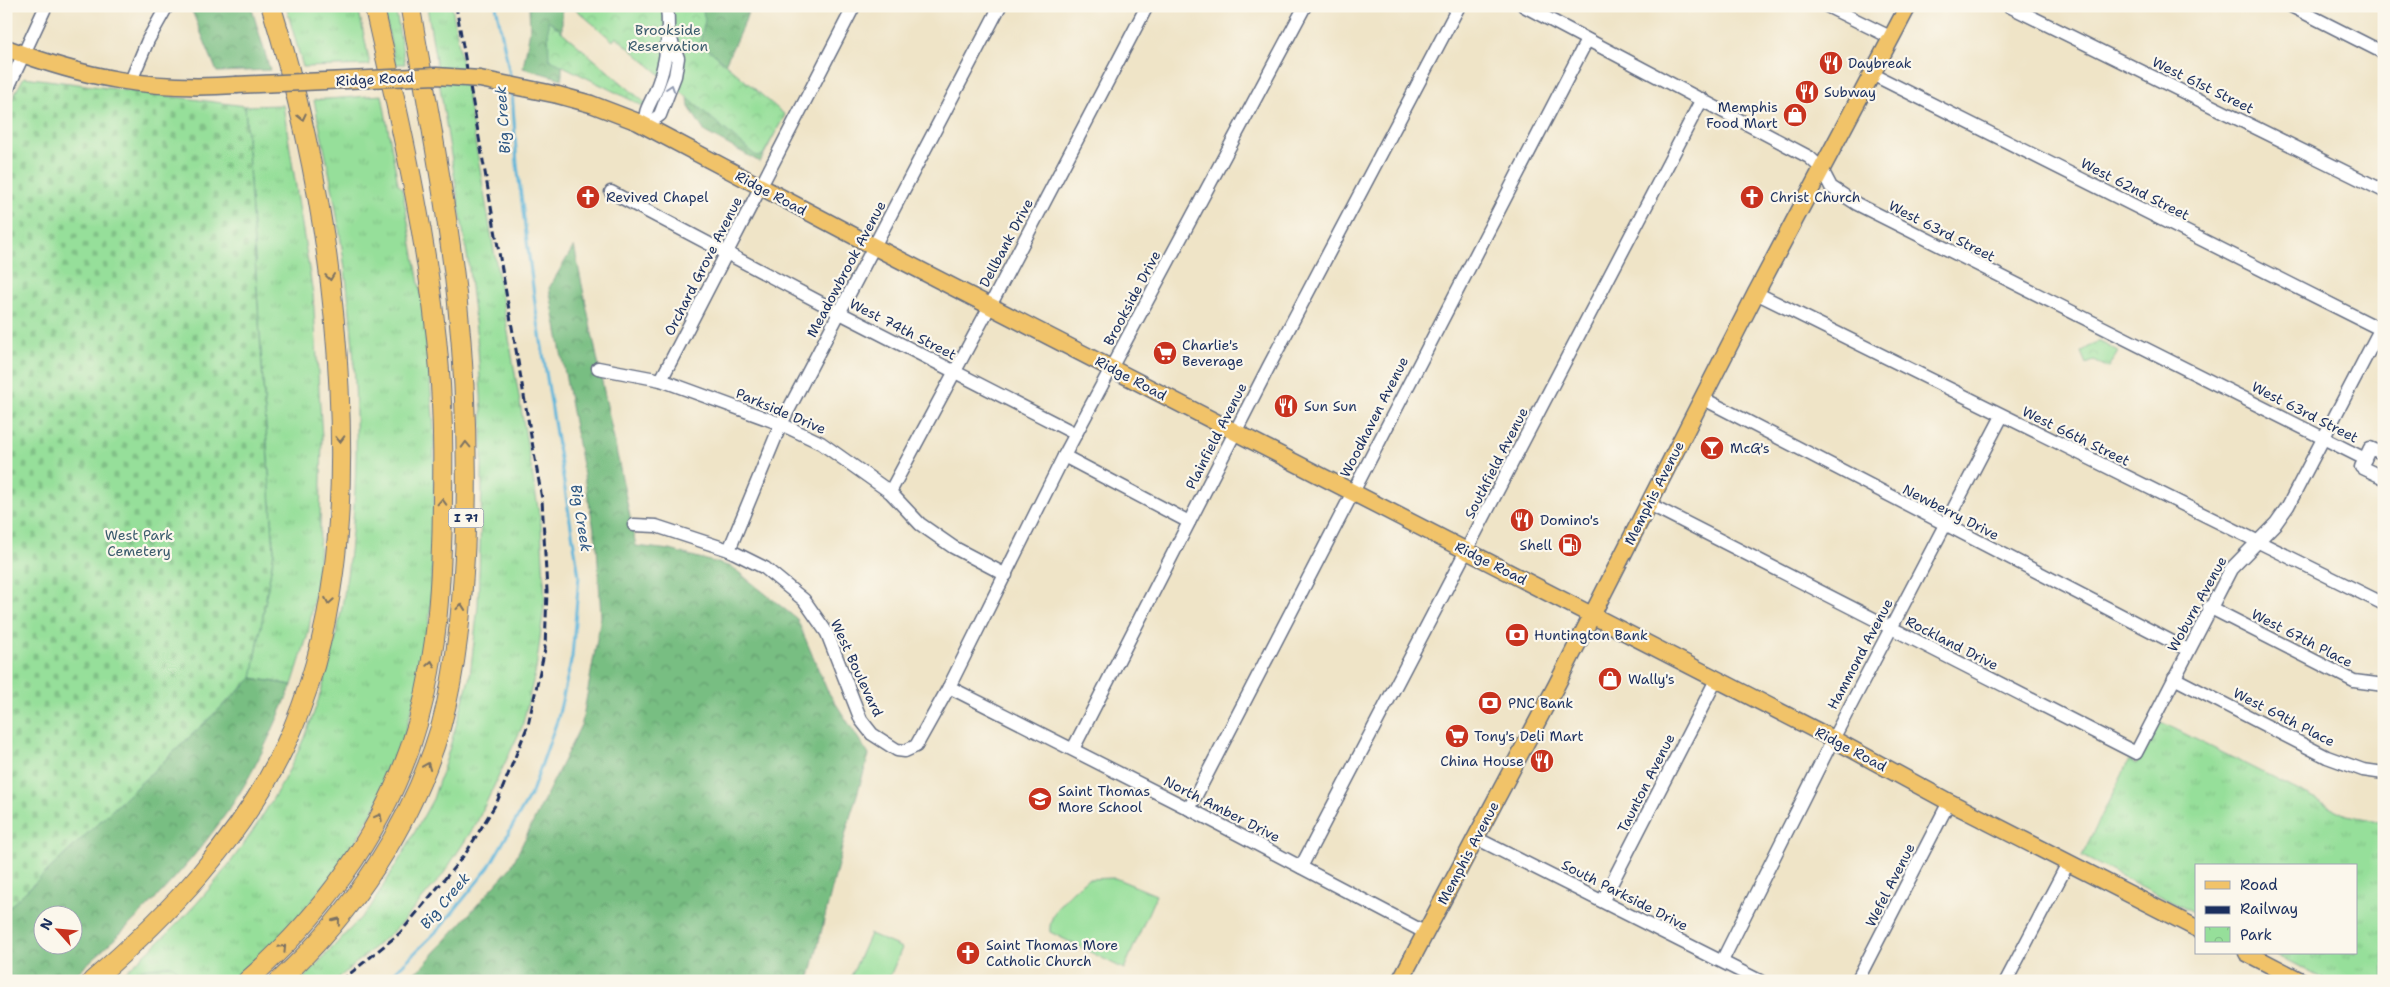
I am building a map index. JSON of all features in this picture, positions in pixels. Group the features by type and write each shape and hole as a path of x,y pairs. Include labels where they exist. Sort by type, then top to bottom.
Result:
{"highway":[{"path":"92,981 194,881 240,821 269,775 296,718 309,686 325,626 336,548 341,465 336,326 330,271 310,155 286,53 270,6"},
{"path":"247,981 280,951 322,904 355,858 380,816 397,781 416,730 427,687 436,630 443,489 439,366 414,190 374,6"},
{"name":"I 71","path":"279,981 339,919 364,885 392,840 414,797 433,750 454,666 463,582 466,510 462,360 452,255 410,6"}],"main road":[{"name":"Memphis Avenue","path":"1400,981 1649,504 1756,292 1908,6"},
{"name":"Ridge Road","path":"6,48 72,72 130,83 176,86 236,86 436,76 480,79 558,95 616,113 1592,614 1833,739 1949,802 2195,927"},
{"path":"2249,954 2302,981"}],"street":[{"path":"6,92 17,72 23,54 46,6"},
{"path":"130,83 148,40 167,6"},
{"path":"644,126 644,112 656,91 666,57 669,35 667,6"},
{"name":"Orchard Grove Avenue","path":"661,380 854,6"},
{"name":"Meadowbrook Avenue","path":"729,550 781,424 1000,6"},
{"name":"Dellbank Drive","path":"890,492 1147,6"},
{"name":"Brookside Drive","path":"949,687 1064,456 1305,6"},
{"name":"Plainfield Avenue","path":"1073,749 1235,432 1459,6"},
{"name":"West 63rd Street","path":"1524,6 1809,157 1821,168 1831,187 1857,204 2365,458"},
{"path":"1827,6 1892,38"},
{"name":"West 61st Street","path":"2009,6 2384,191"},
{"path":"2291,6 2384,52"},
{"name":"Woodhaven Avenue","path":"1189,809 1587,40"},
{"name":"West 62nd Street","path":"1872,74 2382,328"},
{"name":"Southfield Avenue","path":"1300,867 1702,99"},
{"name":"West 74th Street","path":"611,192 840,313 1076,434"},
{"name":"West 66th Street","path":"1756,292 2002,416 2384,604"},
{"name":"Woburn Avenue","path":"2136,753 2209,607 2231,569 2276,523 2288,506 2382,328"},
{"name":"Parkside Drive","path":"598,368 661,380 781,424 821,443 890,492 920,524 953,547 1006,575"},
{"name":"Newberry Drive","path":"1702,398 2188,650"},
{"name":"Hammond Avenue","path":"1722,961 1833,739 2002,416"},
{"name":"West 63rd Street","path":"2384,454 2370,448 2361,467 2384,478"},
{"path":"1064,456 1189,522"},
{"name":"Rockland Drive","path":"1649,504 2136,753"},
{"name":"West Boulevard","path":"634,525 656,526 729,550 765,568 804,600 827,633 861,720 872,734 897,750 905,751 916,746 949,687"},
{"name":"West 67th Place","path":"2209,607 2354,681 2384,685"},
{"name":"West 69th Place","path":"2174,678 2327,757 2364,770 2384,773"},
{"name":"Taunton Avenue","path":"1603,900 1716,680"},
{"name":"North Amber Drive","path":"949,687 1073,749 1426,933"},
{"name":"Wefel Avenue","path":"1857,981 1949,802"},
{"name":"South Parkside Drive","path":"1476,838 1603,900 1760,981"},
{"path":"2006,981 2068,863"}],"green space":[{"path":"190,6 251,6 270,70 217,72"},
{"path":"286,6 358,6 370,65 303,67"},
{"path":"383,6 395,6 405,64 395,64"},
{"path":"427,6 452,6 541,525 545,600 536,669 522,727 476,824 442,876 397,928 335,981 301,981 370,908 402,855 433,799 470,676 478,606 482,489 482,411 478,347 468,261"},
{"path":"529,6 562,6 562,79 523,68 530,30"},
{"name":"Brookside Reservation","path":"572,6 702,6 705,21 700,42 785,115 763,155 755,155 616,37 613,41"},
{"path":"679,6 750,6 725,64 720,88 774,135 760,162 705,132 689,107"},
{"name":"Brookside Reservation","path":"548,20 657,113 549,59"},
{"name":"West Park Cemetery","path":"24,77 245,106 274,552 252,678 6,910 6,110"},
{"path":"382,95 398,184 402,188 424,312 434,428 434,519 431,605 424,666 394,772 348,856 287,933 235,981 115,981 185,916 216,881 245,843 282,783 311,721 332,654 346,582 354,509 356,435 354,361 348,290 338,222 314,100"},
{"path":"283,105 313,294 322,438 319,567 308,634 292,685 252,678 274,552 245,106"},
{"path":"574,246 636,546 670,550 732,567 797,619 827,690 869,755 848,824 809,981 403,981 422,967 511,867 582,723 601,617 597,545 549,288"},
{"path":"2098,341 2118,351 2109,368 2094,361 2086,364 2081,352"},
{"path":"252,678 292,685 254,768 222,820 182,870 138,917 68,981 6,981 6,910"},
{"path":"2159,721 2347,815 2384,822 2384,981 2327,981 2275,954 2358,954 2358,864 2195,864 2195,913 2082,856 2129,760 2137,764"},
{"path":"1115,878 1156,895 1124,969 1050,932 1050,924 1057,909 1087,879"},
{"path":"870,934 902,948 888,981 849,981"},
{"path":"172,965 181,974 178,981 134,981 143,969"}],"waterway":[{"name":"Big Creek","path":"496,6 511,80"},
{"name":"Big Creek","path":"386,981 440,928 489,867 532,792 558,718 572,657 579,576 536,310 517,165 512,91"}],"railway":[{"path":"341,981 400,933 466,853 497,802 528,725 545,649 547,591 542,499 456,6"}],"place":[{"name":"Daybreak","path":"1831,63"},
{"name":"Subway","path":"1807,92"},
{"name":"Memphis Food Mart","path":"1795,115"},
{"name":"Revived Chapel","path":"588,197"},
{"name":"Christ Church","path":"1752,197"},
{"name":"Charlie's Beverage","path":"1165,353"},
{"name":"Sun Sun","path":"1286,406"},
{"name":"McG's","path":"1712,448"},
{"name":"Domino's","path":"1522,520"},
{"name":"Shell","path":"1570,545"},
{"name":"Huntington Bank","path":"1517,635"},
{"name":"Wally's","path":"1610,679"},
{"name":"PNC Bank","path":"1490,703"},
{"name":"Tony's Deli Mart","path":"1457,736"},
{"name":"China House","path":"1542,761"},
{"name":"Saint Thomas More School","path":"1040,799"},
{"name":"Saint Thomas More Catholic Church","path":"968,953"}]}
